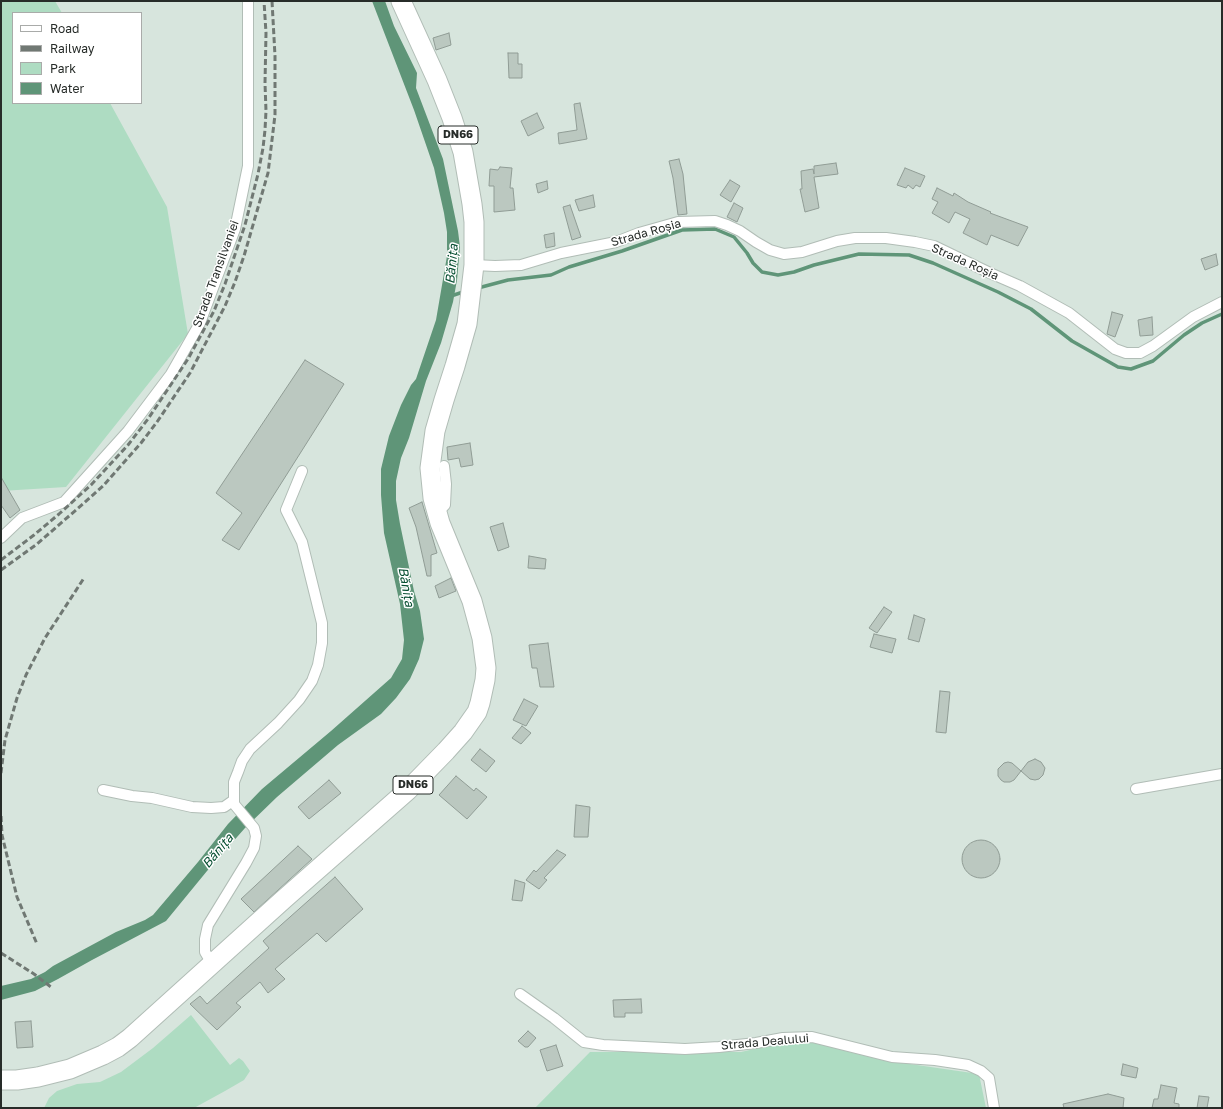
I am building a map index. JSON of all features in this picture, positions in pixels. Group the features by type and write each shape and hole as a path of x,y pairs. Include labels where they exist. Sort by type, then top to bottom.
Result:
{"highway":[{"name":"DN66","path":"1,1080 17,1080 53,1074 76,1067 103,1056 118,1047 136,1033 408,790 463,732 477,712 482,698 486,668 482,638 472,601 444,535 437,513 433,498 430,468 432,443 467,324 473,272 474,222 463,152 452,118 401,1"}],"street":[{"name":"Strada Transilvaniei","path":"1,538 22,518 64,502 128,432 171,374 200,323 235,229 248,166 248,1"},
{"name":"Strada Roșia","path":"473,272 495,266 521,265 561,253 616,242 678,222 715,221 740,231 770,250 784,254 802,252 837,241 855,238 886,238 934,246 1020,286 1069,313 1115,349 1126,353 1140,352 1153,346 1193,317 1222,302"},
{"path":"437,513 445,505 446,484 444,466"},
{"path":"212,964 205,952 205,939 208,925 246,863 254,848 256,836 254,828 234,802 234,782 242,761 250,749 278,723 299,700 312,681 318,665 322,643 322,623 302,542 286,510 302,471"},
{"path":"1136,789 1222,774"},
{"path":"103,790 132,796 152,798 192,807 224,807 234,802"},
{"name":"Strada Dealului","path":"520,994 584,1042 603,1045 685,1049 756,1043 783,1038 812,1037 892,1057 935,1060 968,1065 981,1071 989,1078 994,1108"}],"green space":[{"path":"1,1 55,1 61,12 12,12 12,104 111,104 167,207 188,334 66,487 1,491"},
{"path":"191,1015 230,1065 239,1058 243,1061 250,1071 244,1080 194,1108 44,1108 49,1098 57,1091 77,1084 100,1082 121,1072 153,1048"},
{"path":"798,1039 824,1043 903,1063 979,1074 986,1108 535,1108 590,1052 741,1052"}],"water":[{"name":"Bănița","path":"372,1 385,1 394,26 417,73 416,88 443,159 460,247 453,302 441,343 426,381 409,438 401,458 396,481 396,500 400,524 414,591 420,611 424,639 419,659 410,679 396,698 381,714 338,745 277,797 245,828 166,921 35,991 1,1000 1,986 31,979 116,932 145,920 153,915 228,824 262,789 391,678 402,659 404,640 400,604 384,533 381,495 381,469 389,436 401,405 411,385 416,379 436,320 447,256 447,232 434,168 414,110"}],"building":[{"path":"449,33 451,45 436,50 433,38"},
{"path":"508,53 518,53 518,64 522,64 522,78 509,78"},
{"path":"580,103 587,139 559,144 558,133 577,130 574,104"},
{"path":"537,113 544,128 528,136 521,121"},
{"path":"679,159 683,174 687,214 678,215 669,161"},
{"path":"836,163 838,174 814,177 819,208 805,212 800,189 802,189 801,171 813,169 814,174 814,166"},
{"path":"500,167 512,168 510,188 513,188 515,210 494,212 494,186 489,186 490,169 498,170"},
{"path":"905,168 925,176 920,187 916,185 913,189 908,185 906,188 897,185"},
{"path":"730,180 740,186 731,202 720,195"},
{"path":"547,181 548,189 538,193 536,184"},
{"path":"937,188 953,196 954,193 968,202 991,212 990,213 1028,227 1018,246 991,235 987,245 963,233 970,219 955,212 949,223 932,213 938,202 932,199"},
{"path":"593,195 595,207 579,211 575,200"},
{"path":"734,203 743,208 737,222 727,217"},
{"path":"570,205 581,237 572,240 563,207"},
{"path":"554,233 555,246 546,248 544,235"},
{"path":"1216,254 1218,265 1205,270 1201,259"},
{"path":"1112,312 1123,315 1115,337 1107,334"},
{"path":"1152,317 1153,335 1140,336 1138,320"},
{"path":"305,360 344,384 239,550 222,540 242,513 216,493"},
{"path":"470,443 473,465 461,467 459,458 448,460 447,447"},
{"path":"1,477 20,510 10,518 1,505"},
{"path":"422,502 437,553 431,555 431,576 427,576 416,527 409,508"},
{"path":"503,523 509,547 498,551 490,527"},
{"path":"529,556 546,559 545,569 528,568"},
{"path":"451,578 456,591 439,598 435,586"},
{"path":"884,607 892,612 877,633 869,628"},
{"path":"914,615 925,619 919,642 908,639"},
{"path":"874,634 896,639 892,653 870,647"},
{"path":"548,643 554,687 540,687 537,668 532,668 529,645"},
{"path":"940,691 950,692 946,733 936,732"},
{"path":"524,699 538,706 526,726 513,720"},
{"path":"522,726 531,733 521,744 512,738"},
{"path":"480,749 495,761 486,772 471,760"},
{"path":"1035,759 1041,762 1045,768 1043,775 1039,779 1035,780 1030,779 1021,771 1028,762"},
{"path":"1008,762 1012,763 1021,771 1014,780 1010,782 1004,782 998,776 998,769 1004,763"},
{"path":"456,776 474,791 476,788 487,797 467,819 439,795"},
{"path":"329,780 341,793 309,819 298,807"},
{"path":"576,805 590,807 588,837 574,837"},
{"path":"977,840 985,840 992,843 997,848 1000,859 997,870 992,875 985,878 977,878 970,875 965,870 962,863 962,855 965,848 970,843"},
{"path":"298,846 312,859 254,912 241,899"},
{"path":"557,850 566,855 544,878 547,880 539,889 526,880 534,870 536,872"},
{"path":"335,877 363,909 326,942 317,933 275,969 285,979 268,993 260,982 236,1003 241,1007 217,1030 190,1004 200,996 207,1004 269,948 263,941"},
{"path":"515,880 525,883 522,901 512,900"},
{"path":"641,999 642,1013 625,1013 625,1017 614,1017 613,1000"},
{"path":"31,1021 33,1047 17,1048 15,1022"},
{"path":"528,1031 536,1038 528,1047 525,1047 518,1041"},
{"path":"556,1045 563,1066 547,1071 540,1050"},
{"path":"1123,1064 1138,1068 1136,1078 1121,1075"},
{"path":"1161,1085 1177,1088 1174,1103 1179,1104 1179,1108 1152,1108 1154,1099 1158,1099"},
{"path":"1108,1094 1124,1098 1123,1108 1064,1108 1063,1104"},
{"path":"1199,1096 1209,1097 1207,1108 1197,1108"}],"waterway":[{"path":"478,288 508,280 551,275 569,267 622,251 682,230 715,229 734,237 753,263 762,272 778,275 859,254 909,255 933,263 998,292 1031,309 1072,341 1118,367 1131,369 1153,361 1184,335 1202,323 1222,314"},
{"path":"451,296 466,291"}],"railway":[{"path":"1,560 59,514 91,485 128,445 148,419 188,359 214,311 245,225 263,148 266,111 266,33 264,1"},
{"path":"1,570 37,544 103,486 141,443 190,373 225,306 244,256 268,173 275,115 275,56 272,1"},
{"path":"1,773 5,740 17,698 26,675 45,638 84,578"},
{"path":"1,816 2,835 17,897 37,944"},
{"path":"1,953 51,987"}]}
